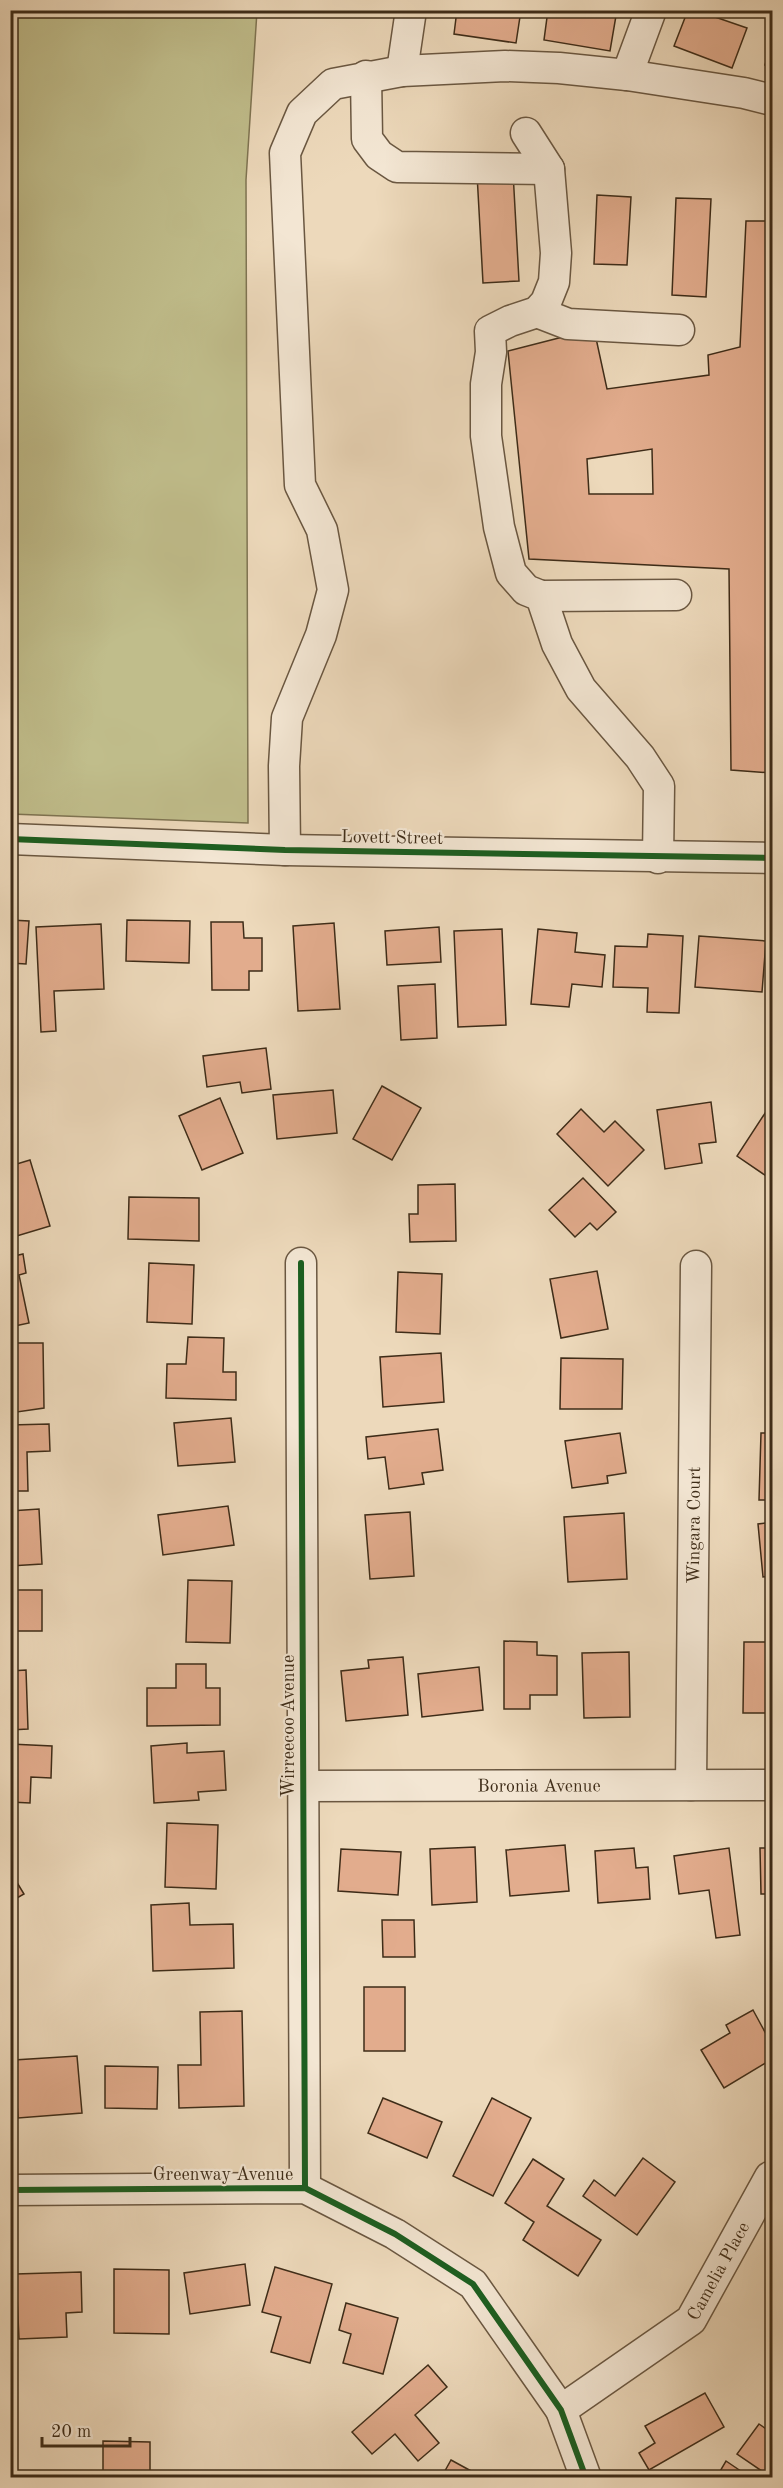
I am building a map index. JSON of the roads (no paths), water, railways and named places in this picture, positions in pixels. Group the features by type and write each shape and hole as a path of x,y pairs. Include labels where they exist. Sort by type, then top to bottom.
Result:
{"street":[{"path":"402,71 411,10"},
{"path":"627,75 651,10"},
{"path":"285,849 286,718 321,635 333,590 322,530 300,485 285,153 302,113 333,84 366,76 402,71 505,66 559,68 627,75 744,93 772,100"},
{"path":"366,76 367,140 379,155 397,167 549,169"},
{"path":"526,134 549,169 556,253 554,282 546,302 537,312 489,331 491,352 486,384 486,436 499,528 511,573 526,590 541,596 676,595"},
{"path":"537,312 568,324 679,330"},
{"path":"541,596 557,644 580,689 640,757 659,786 658,858"},
{"name":"Lovett Street","path":"10,839 285,849 658,858 772,858"},
{"name":"Wirreecoo Avenue","path":"300,1263 305,2188"},
{"name":"Wingara Court","path":"691,1785 696,1266"},
{"name":"Boronia Avenue","path":"303,1786 772,1785"},
{"name":"Camelia Place","path":"561,2410 692,2320 770,2177"},
{"name":"Greenway Avenue","path":"10,2190 305,2188 395,2234 472,2284 561,2410 586,2478"}]}
